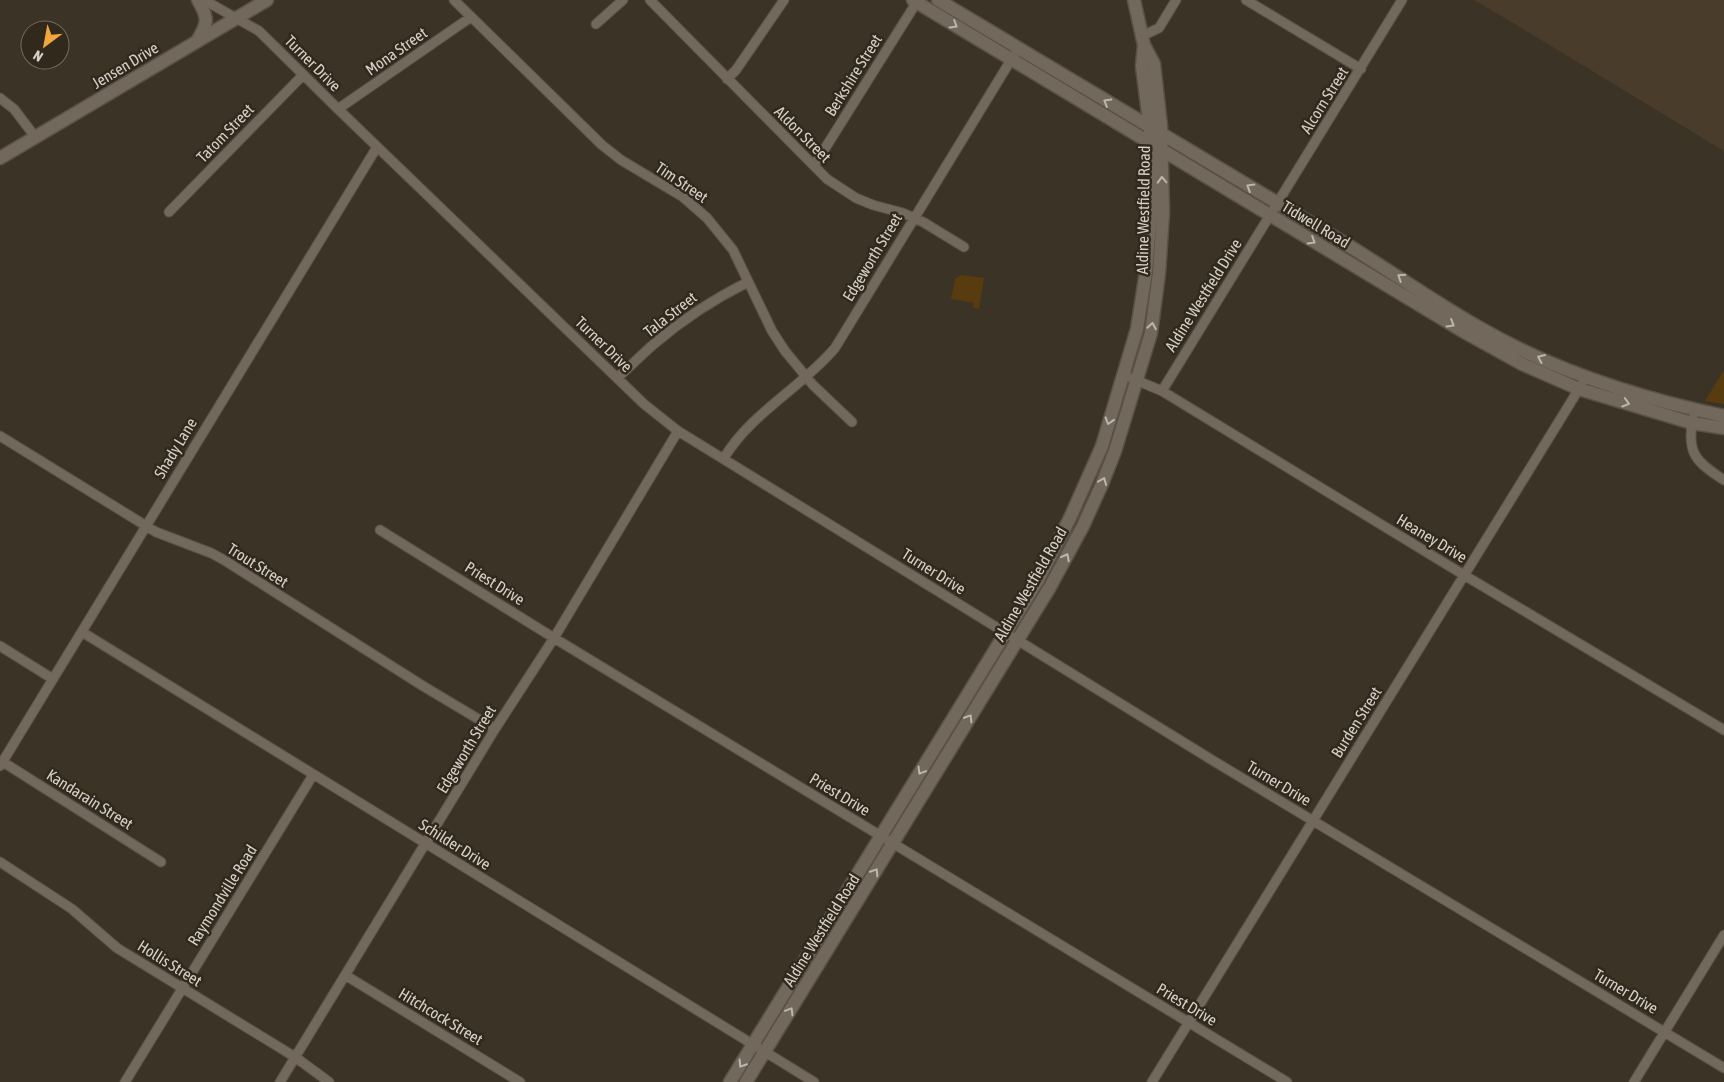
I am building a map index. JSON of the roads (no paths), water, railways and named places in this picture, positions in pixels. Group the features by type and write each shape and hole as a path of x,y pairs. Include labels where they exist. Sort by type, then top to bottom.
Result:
{"main road":[{"path":"197,41 206,27 204,9 198,0"},
{"name":"Jensen Drive","path":"0,158 267,0"},
{"name":"Tidwell Road","path":"938,0 1277,204 1369,257 1478,333"},
{"name":"Aldine Westfield Road","path":"730,1082 1038,580 1088,479 1102,446 1153,273 1163,213 1161,133 1154,64 1143,40 1134,0"},
{"name":"Tidwell Road","path":"916,1 1270,216 1360,269 1478,333 1536,356 1583,383 1692,423 1724,428"},
{"name":"Aldine Westfield Road","path":"746,1082 1050,587 1092,507 1115,451 1151,333 1153,273 1150,126 1142,66 1143,40"},
{"path":"1360,269 1369,257"},
{"name":"Tidwell Road","path":"1583,383 1724,416"},
{"path":"941,736 953,744"},
{"path":"816,942 828,949"}],"street":[{"name":"Turner Drive","path":"204,0 260,31 377,147 644,404 678,431 1313,821 1724,1068"},
{"name":"Tim Street","path":"454,0 602,144 621,160 684,197 707,218 733,250 772,331 806,377 852,422"},
{"path":"596,24 623,0"},
{"name":"Aldon Street","path":"650,0 814,166 842,190 856,198 914,218 964,247"},
{"path":"727,79 736,70 784,0"},
{"path":"1143,40 1159,28 1176,0"},
{"path":"1246,0 1361,69"},
{"name":"Alcorn Street","path":"1270,216 1402,0"},
{"name":"Berkshire Street","path":"814,166 916,1"},
{"name":"Mona Street","path":"338,109 471,17"},
{"name":"Edgeworth Street","path":"724,458 730,448 748,428 780,397 818,366 835,348 1018,48"},
{"name":"Tatom Street","path":"169,212 303,75"},
{"path":"0,98 14,109 36,138"},
{"name":"Shady Lane","path":"1,764 377,147"},
{"name":"Aldine Westfield Drive","path":"1162,391 1270,216"},
{"name":"Tala Street","path":"617,378 653,345 709,302 748,282"},
{"name":"Heaney Drive","path":"1123,374 1162,391 1464,575 1724,730"},
{"name":"Burden Street","path":"1152,1082 1583,383"},
{"path":"1694,410 1690,443 1694,455 1706,468 1724,480"},
{"name":"Edgeworth Street","path":"280,1082 495,730 554,638 678,431"},
{"name":"Trout Street","path":"0,436 164,536 212,553 224,560 495,730"},
{"name":"Priest Drive","path":"380,530 892,844 1287,1082"},
{"name":"Schilder Drive","path":"82,632 814,1082"},
{"path":"0,646 52,678"},
{"name":"Kandarain Street","path":"1,764 161,862"},
{"name":"Raymondville Road","path":"125,1082 313,775"},
{"name":"Hollis Street","path":"0,862 72,909 110,943 295,1057 329,1082"},
{"path":"1634,1082 1724,934"},
{"name":"Hitchcock Street","path":"345,975 520,1082"}]}
